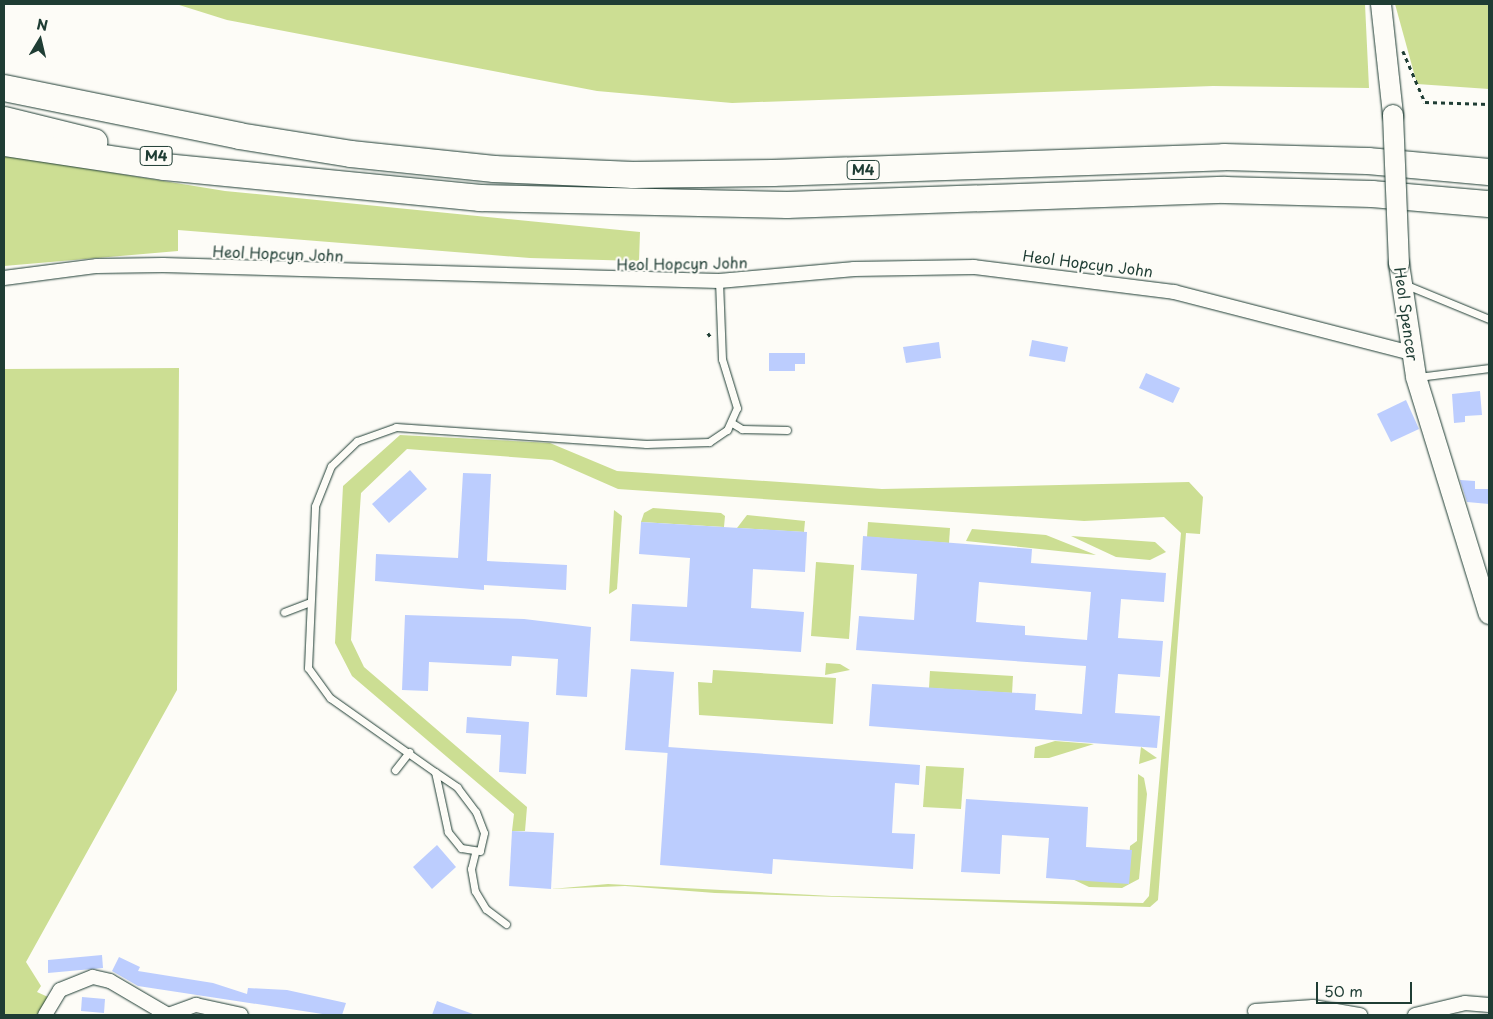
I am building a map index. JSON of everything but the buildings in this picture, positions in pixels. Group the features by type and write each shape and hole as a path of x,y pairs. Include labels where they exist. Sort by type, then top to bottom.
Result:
{"highway":[{"path":"4,69 239,136"},
{"name":"M4","path":"4,88 239,136 456,165 633,175 1224,157 1368,161 1489,172"},
{"name":"M4","path":"4,120 186,163 310,183 480,198 641,204 797,205 1225,190 1372,194 1489,204"},
{"path":"4,144 310,183"}],"street":[{"name":"Heol Spencer","path":"1381,4 1392,115 1400,273 1416,377 1489,614"},
{"name":"Heol Hopcyn John","path":"4,278 97,266 163,265 719,281 854,268 1026,271 1174,292 1412,353"},
{"path":"45,1015 60,990 93,977 127,989 168,1015 196,1005 242,1015"},
{"path":"1415,1015 1465,1004 1489,1005"},
{"path":"1255,1011 1280,1012 1322,1008 1360,1015"}],"lane":[{"path":"1400,273 1489,319"},
{"path":"506,924 486,909 477,896 471,869 475,853 485,840 476,812 457,787 330,698 313,680 306,656 308,603 317,494 344,453 376,433 420,426 671,444 709,442 732,423 736,400 722,359 719,281"},
{"path":"1416,377 1489,368"},
{"path":"732,423 742,429 787,430"},
{"path":"284,612 308,603"},
{"path":"395,770 409,752"},
{"path":"435,772 448,832 461,848 475,853"}],"path":[{"path":"1402,48 1425,102 1489,104"},
{"path":"708,334 713,342"}],"green space":[{"path":"176,4 1365,4 1369,88 1213,86 732,103 597,91 227,20"},
{"path":"1395,4 1489,4 1489,89 1417,84"},
{"path":"4,155 225,191 640,232 639,261 530,258 178,230 178,251 4,266"},
{"path":"179,368 177,690 26,962 41,986 37,992 48,997 39,1015 4,1015 4,369"},
{"path":"400,435 550,443 617,471 882,489 1189,482 1203,497 1200,534 1186,533 1158,900 1150,907 715,893 625,886 551,889 608,884 832,896 1143,903 1149,896 1181,533 1164,517 1084,521 618,489 552,460 407,449 361,493 351,640 364,667 527,807 525,831 512,831 514,814 352,676 335,643 343,486"},
{"path":"653,508 721,513 725,516 724,527 641,522 644,513"},
{"path":"614,510 622,516 617,589 609,594"},
{"path":"747,515 805,521 804,532 737,528"},
{"path":"868,522 950,528 949,543 867,537"},
{"path":"972,529 1046,535 1096,555 966,541"},
{"path":"1071,536 1155,542 1166,552 1150,560 1116,557"},
{"path":"816,562 854,565 849,639 811,636"},
{"path":"826,663 840,664 850,670 825,675"},
{"path":"713,670 836,678 833,724 699,715 698,682 712,683"},
{"path":"930,671 1013,676 1012,693 929,688"},
{"path":"1055,741 1094,744 1049,758 1034,758 1035,747"},
{"path":"1141,747 1157,758 1139,764"},
{"path":"926,766 964,768 961,809 923,807"},
{"path":"1138,774 1144,778 1147,794 1139,879 1122,888 1089,887 1066,876 1128,880 1130,846 1137,841"}]}
